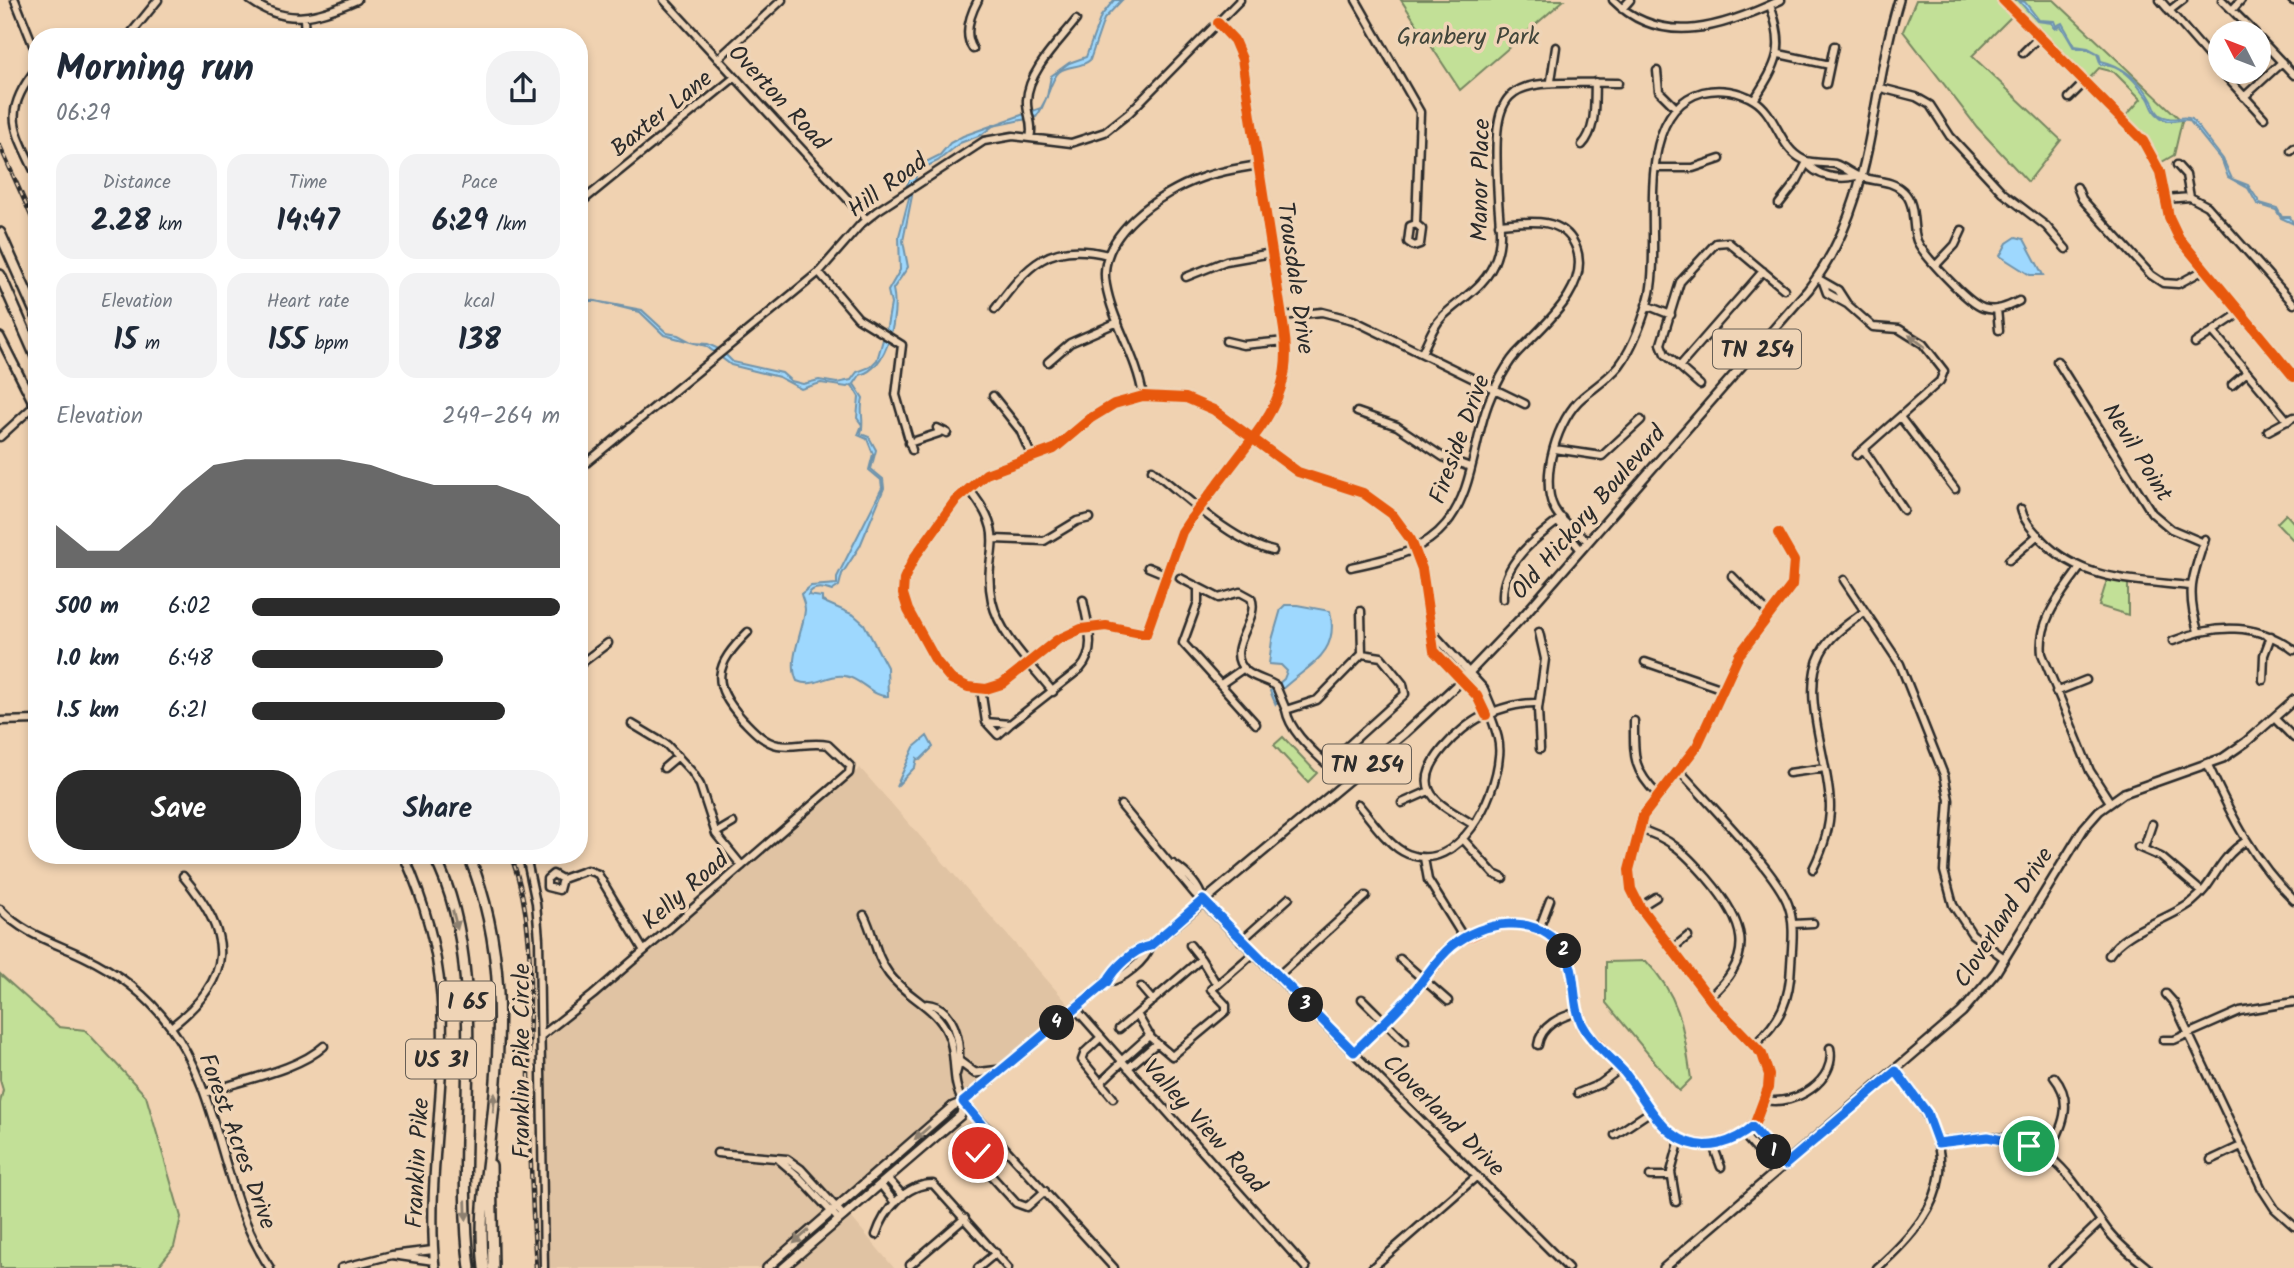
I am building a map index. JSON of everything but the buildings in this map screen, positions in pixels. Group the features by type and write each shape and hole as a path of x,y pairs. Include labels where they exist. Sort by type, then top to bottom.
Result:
{"highway":[{"path":"0,233 28,296"},
{"path":"0,275 28,339"},
{"name":"I 65","path":"437,864 457,923 467,991 464,1151 470,1268"},
{"name":"I 65","path":"472,864 490,921 499,978 500,1036 481,1215 484,1268"},
{"path":"492,1126 490,1216 493,1268"}],"main road":[{"name":"Old Hickory Boulevard","path":"767,1268 953,1106 963,1102 1107,982 1117,980 1147,954 1150,946 1345,783 1461,681 1581,550 1820,280 1845,229 1860,177 1899,0"},
{"path":"0,338 28,392"},
{"name":"Cloverland Drive","path":"1664,1268 1962,1012 2004,958 2084,828 2110,802 2134,789 2208,765 2241,746 2294,699"},
{"name":"Franklin Pike","path":"407,864 426,914 441,996 433,1250 435,1265"},
{"path":"960,1062 975,1073 1001,1070"},
{"name":"Old Hickory Boulevard","path":"783,1268 961,1115 963,1102"}],"street":[{"path":"15,0 28,32"},
{"path":"135,28 158,0"},
{"path":"250,0 276,15 304,18 357,0"},
{"name":"Overton Road","path":"664,0 866,219"},
{"name":"Baxter Lane","path":"718,59 782,0"},
{"path":"972,49 968,38 969,26 978,0"},
{"name":"Hill Road","path":"588,463 819,272 866,219 984,141 1004,136 1071,143 1105,132 1129,113 1240,0"},
{"path":"1356,0 1420,112 1416,224"},
{"path":"1613,0 1622,9 1650,25 1681,31 1716,24 1781,0"},
{"path":"1622,9 1630,0"},
{"path":"2003,0 2143,141 2160,172 2169,217 2179,238 2294,377"},
{"path":"2160,0 2208,56"},
{"path":"2169,11 2183,0"},
{"path":"2222,0 2244,21"},
{"path":"2233,9 2241,0"},
{"path":"1754,100 1774,69 1779,54 1779,33 1770,5"},
{"path":"304,18 305,28"},
{"path":"1030,138 1032,120 1027,98 1034,78 1076,20"},
{"name":"Trousdale Drive","path":"1088,628 1106,626 1146,635 1178,539 1253,438 1281,392 1287,366 1286,341 1241,55 1234,40 1218,23"},
{"path":"2023,53 2038,38"},
{"path":"1826,84 1834,46"},
{"path":"1551,81 1556,47"},
{"path":"2272,52 2294,75"},
{"path":"1779,54 1830,65"},
{"path":"2244,97 2282,62"},
{"path":"1657,71 1660,91 1676,108"},
{"name":"Baxter Lane","path":"588,197 735,77"},
{"path":"28,79 17,93 13,111 16,131 28,157"},
{"name":"Manor Place","path":"1422,353 1438,322 1475,290 1492,268 1499,248 1497,144 1500,109 1518,89 1536,82 1618,82"},
{"path":"1582,145 1589,135 1594,118 1595,82"},
{"path":"2069,99 2084,83"},
{"path":"2232,84 2264,118"},
{"path":"1881,88 1916,96 1930,105 1950,136 2003,193 2042,223 2066,249"},
{"path":"1581,550 1560,520 1549,491 1560,427 1569,410 1622,362 1646,305 1651,286 1660,133 1676,108 1693,96 1712,91 1730,91 1754,100 1770,116 1792,150 1811,168 1828,175 1860,177 1892,184 1906,194 1911,204 1917,240 1972,302 1997,309 2019,301"},
{"path":"1656,168 1693,168 1720,159"},
{"path":"1807,162 1830,164 1860,177"},
{"path":"1779,204 1797,181 1807,162"},
{"path":"1828,175 1830,164"},
{"path":"1143,396 1137,366 1106,285 1108,255 1114,239 1125,226 1180,187 1215,173 1259,165"},
{"path":"2177,165 2186,175 2190,197"},
{"path":"2077,187 2082,198 2156,279 2178,284 2204,270"},
{"path":"2166,199 2190,197 2212,211 2294,303"},
{"path":"2042,223 2047,214"},
{"name":"Fireside Drive","path":"1351,567 1415,549 1447,523 1463,493 1481,421 1494,389 1514,357 1557,313 1575,278 1579,262 1570,237 1553,225 1537,221 1499,224"},
{"path":"1937,264 1955,245 1962,230"},
{"path":"1700,385 1679,367 1661,346 1681,282 1716,243 1730,243 1784,289"},
{"path":"995,309 1025,271 1048,256 1077,250 1108,255"},
{"path":"1186,277 1221,263 1272,253"},
{"path":"1679,367 1763,271"},
{"path":"819,272 858,318 904,347 896,395 911,446 939,433 937,428 947,433"},
{"path":"1820,280 1840,291 1847,304 1873,327 1902,331 1915,339 1938,361 1944,371 1940,381 1857,456"},
{"path":"1646,305 1671,315"},
{"path":"1997,309 1999,330"},
{"path":"1282,316 1322,312 1347,318 1525,404"},
{"path":"2195,343 2240,313"},
{"path":"1048,362 1074,341 1118,322"},
{"path":"2214,332 2291,419 2267,431"},
{"path":"1226,341 1238,345 1286,341"},
{"name":"Nevil Point","path":"2057,360 2152,513 2171,529 2205,541 2190,586"},
{"path":"2232,385 2247,372"},
{"path":"1088,628 1057,640 1005,682 981,690 961,685 941,668 915,623 903,594 904,579 914,558 968,488 991,471 1059,446 1109,406 1143,396 1170,395 1199,402 1298,472 1349,486 1378,501 1400,523 1415,549 1424,579 1434,651 1479,698 1490,714"},
{"path":"993,396 1020,430 1032,457"},
{"path":"1357,412 1397,426 1443,457 1470,467"},
{"path":"0,437 28,414"},
{"path":"1900,417 1955,489"},
{"path":"1555,449 1602,456 1641,420"},
{"path":"1864,450 1904,510"},
{"path":"1152,470 1248,542 1273,551"},
{"path":"968,488 987,514 994,539 990,583 994,608 1005,631 1052,692"},
{"path":"2021,509 2025,520 2038,535 2060,557 2079,569 2112,578 2190,586 2191,606 2199,631"},
{"path":"994,539 1044,541 1077,521 1090,518"},
{"path":"1560,520 1588,541"},
{"path":"1503,599 1505,582 1519,556 1560,520"},
{"path":"1354,1052 1424,981 1449,949 1464,938 1504,924 1521,924 1539,929 1558,943 1569,961 1577,1012 1589,1035 1621,1068 1665,1129 1680,1139 1713,1145 1747,1130 1766,1100 1769,1075 1755,1044 1709,998 1640,907 1631,888 1629,870 1643,816 1705,733 1745,644 1788,592 1794,574 1792,554 1778,533"},
{"path":"2009,560 2038,535"},
{"path":"1148,567 1165,574"},
{"path":"2079,569 2043,628 2043,660 2090,771 2110,802"},
{"path":"1732,576 1769,614"},
{"path":"1180,578 1217,597"},
{"path":"1844,580 1900,664 1946,780 1949,800 1944,871 1951,902 1968,929 2004,958"},
{"path":"1198,587 1198,601 1183,643 1256,724"},
{"path":"1198,601 1242,593 1253,601 1238,649 1244,668 1278,689 1294,732 1329,763 1345,783"},
{"path":"981,690 986,722 998,735 1052,692 1086,662 1090,646 1083,600"},
{"path":"1286,710 1317,700 1362,654 1361,611"},
{"path":"1813,869 1829,825 1830,803 1814,699 1814,673 1821,653 1830,640 1864,612"},
{"path":"2173,641 2199,631 2235,627 2271,636 2294,650"},
{"path":"1358,804 1397,847 1424,858 1443,854 1462,838 1489,797 1499,762 1499,743 1490,714 1488,694 1431,631"},
{"name":"Kelly Road","path":"541,1036 743,866 850,771 840,755 828,745 790,746 770,742 755,732 727,701 720,684 722,664 748,632"},
{"path":"1539,632 1545,659 1538,703 1540,749"},
{"path":"2263,680 2264,655 2271,636"},
{"path":"588,658 608,643"},
{"path":"1329,763 1405,694 1403,684 1381,657 1362,654"},
{"path":"1645,662 1723,690"},
{"path":"1221,684 1244,668"},
{"path":"2056,692 2086,680"},
{"path":"1472,824 1429,791 1427,773 1434,759 1477,719 1522,704 1538,703"},
{"path":"2274,718 2294,738"},
{"path":"0,720 28,720"},
{"path":"1634,721 1636,766 1643,780 1658,795"},
{"path":"986,722 1010,724"},
{"path":"632,724 662,742 678,756 698,781 716,833 743,866"},
{"path":"664,768 678,756"},
{"path":"2208,765 2246,841 2266,870 2294,900"},
{"path":"1789,773 1825,768"},
{"path":"1679,770 1781,888 1790,907 1793,924 1787,1001 1776,1023 1755,1044"},
{"path":"1402,803 1429,791"},
{"name":"Cloverland Drive","path":"1121,805 1241,941 1568,1268"},
{"path":"716,833 733,823"},
{"path":"2152,824 2141,848 2161,857 2202,892"},
{"path":"1638,829 1661,836 1680,848 1737,917 1741,943 1737,964 1726,982 1709,998"},
{"path":"1462,838 1494,874 1503,878"},
{"path":"2109,955 2116,946 2186,906 2202,892 2225,856 2246,841"},
{"path":"1424,858 1428,880 1464,938"},
{"name":"Franklin Pike Circle","path":"528,864 539,924 544,1268"},
{"path":"562,879 587,870 598,874 643,951"},
{"path":"171,1027 207,992 217,975 222,954 213,916 183,876"},
{"path":"1278,976 1366,896"},
{"path":"1640,907 1656,897"},
{"path":"1241,941 1289,898"},
{"path":"1539,929 1550,900"},
{"name":"Forest Acres Drive","path":"0,909 24,930 85,958 122,980 148,1001 171,1027 191,1061 205,1093 241,1213 270,1268"},
{"path":"864,915 877,954 888,973 900,986 941,1010 953,1026 959,1041 960,1062 955,1076"},
{"path":"1793,924 1813,923"},
{"path":"1672,949 1688,936"},
{"path":"1190,945 1202,959 1217,985"},
{"path":"1137,1014 1157,1043 1172,1056 1176,1054 1225,1013 1226,1005 1211,989 1254,953"},
{"path":"1400,958 1448,1002"},
{"path":"1119,1029 1202,959"},
{"path":"1141,986 1153,1001"},
{"path":"2166,994 2173,1001 2189,1033 2267,1198 2294,1226"},
{"path":"1362,999 1405,1042"},
{"path":"2163,1040 2189,1033 2244,1010 2294,1002"},
{"path":"927,1004 948,1034 957,1091 963,1102 1114,1268"},
{"name":"Valley View Road","path":"1075,1008 1306,1268"},
{"path":"1538,1045 1540,1035 1549,1025 1577,1012"},
{"path":"1124,1064 1150,1035"},
{"path":"1100,1038 1082,1058 1113,1098"},
{"path":"1100,1083 1157,1043"},
{"path":"205,1093 289,1065 314,1054 324,1046"},
{"path":"1766,1100 1791,1099 1813,1087 1830,1063 1830,1048"},
{"path":"1578,1093 1600,1084 1621,1068"},
{"path":"1877,1268 1910,1238 1930,1209 1938,1181 1938,1143 1927,1113 1896,1071"},
{"path":"2047,1155 2060,1130 2065,1108 2064,1091 2054,1077"},
{"path":"1615,1135 1651,1111"},
{"path":"1747,1130 1785,1165"},
{"path":"1747,1130 1776,1172"},
{"path":"992,1137 976,1159 1014,1200 1027,1207 1045,1191"},
{"path":"1938,1143 1996,1137 2029,1146 2047,1155 2073,1178 2115,1239 2148,1268"},
{"path":"1676,1202 1671,1176 1680,1139"},
{"path":"1713,1145 1721,1167"},
{"path":"2211,1160 2241,1146"},
{"path":"717,1153 787,1159 801,1169 842,1218"},
{"path":"1372,1268 1477,1176"},
{"path":"1650,1176 1671,1176"},
{"path":"888,1179 903,1196"},
{"path":"876,1235 882,1218 903,1196 923,1185 936,1184 1008,1268"},
{"path":"881,1185 895,1203"},
{"path":"909,1265 965,1218"},
{"path":"2052,1268 2102,1221"},
{"path":"341,1268 391,1255 433,1250"},
{"path":"978,1268 996,1253"},
{"path":"391,1255 435,1265"}],"shaded area":[{"path":"860,768 1070,1006 761,1268 544,1268 537,1048"},
{"path":"851,1217 894,1268 791,1268 838,1228"}],"green space":[{"name":"Granbery Park","path":"1401,0 1564,0 1460,90"},
{"path":"1916,0 2054,0 2182,121 2174,155 2160,163 2143,135 2124,118 2141,99 2114,72 2099,68 2087,81 2017,11 1972,56 2061,140 2028,182 1977,127 1903,31"},
{"path":"2286,514 2294,523 2294,541 2277,523"},
{"path":"2107,580 2128,583 2128,615 2099,606"},
{"path":"1283,737 1317,773 1308,782 1274,745"},
{"path":"1646,961 1667,988 1683,1031 1691,1079 1679,1091 1606,1003 1606,962"},
{"path":"0,974 59,1027 85,1030 146,1096 181,1217 174,1247 157,1268 0,1268 0,1103 3,1090 0,1080"}],"water":[{"path":"1114,0 1122,0 1104,19 1090,60 1059,72 1047,95 1051,76 1069,63 1086,57 1101,16"},
{"path":"2018,0 2025,2 2039,20 2054,21 2056,26 2062,23 2075,46 2088,48 2099,54 2101,61 2116,66 2130,75 2143,87 2160,115 2192,119 2223,159 2232,179 2248,185 2260,203 2277,208 2282,217 2290,217 2294,224 2281,218 2276,210 2257,204 2248,188 2228,177 2222,161 2189,120 2163,119 2155,112 2139,86 2122,70 2115,66 2101,65 2097,54 2087,49 2074,48 2061,26 2055,29 2052,23 2037,21"},
{"path":"1046,99 1040,111 1036,117 993,126 981,135 960,143 938,161 917,171 903,241 908,267 893,289 894,312 890,338 878,362 860,375 854,384 863,398 862,425 857,418 859,397 852,385 847,387 821,383 801,389 779,377 731,365 706,346 695,343 708,344 721,350 733,362 782,373 791,381 803,384 819,380 837,383 851,380 857,372 870,367 877,360 887,326 891,304 888,291 900,270 899,236 909,198 906,187 914,168 940,155 950,143 963,136 1041,108"},
{"path":"2016,237 2024,239 2043,275 2030,275 2000,256 2007,243"},
{"path":"600,302 642,310 667,333 692,342 664,335 640,312"},
{"path":"862,425 861,434 869,437 876,450 871,469 883,479 884,488 860,546 842,574 839,586 832,591 816,589 808,595 822,597 822,601 854,615 864,624 887,667 888,696 877,694 845,676 804,683 797,681 794,673 795,655 805,610 801,594 811,586 837,584 837,577 882,488 881,480 869,470 873,454 867,439 858,435"},
{"path":"1285,605 1330,611 1330,639 1318,659 1277,694 1276,705 1270,691 1284,679 1287,671 1281,665 1269,664 1272,640 1281,609"},
{"path":"927,736 933,747 920,760 917,758 915,767 896,787 914,747"}],"railway":[{"path":"0,146 28,209"},
{"path":"513,864 525,908 530,961 529,1069 536,1268"}],"cycle path":[{"path":"2003,0 2143,141 2160,172 2169,217 2179,238 2294,377"},
{"path":"1218,23 1234,40 1242,59 1284,330 1284,375 1270,413 1253,438 1190,520 1182,532 1146,634 1106,626 1081,629 1057,640 1002,684 986,689 968,687 951,679 936,661 908,610 903,594 904,579 914,558 955,501 986,474 1054,449 1091,418 1114,404 1143,396 1186,398 1214,410 1298,472 1363,493 1392,514 1411,540 1422,569 1434,651 1477,696 1486,715"},
{"path":"1354,1052 1408,998 1454,944 1493,926 1521,924 1546,933 1563,949 1572,970 1578,1012 1584,1028 1622,1070 1667,1131 1686,1142 1713,1145 1743,1134 1755,1123 1768,1088 1769,1075 1762,1054 1713,1003 1640,907 1631,889 1629,870 1643,816 1697,746 1739,655 1792,585 1794,561 1778,533"}],"route":[{"path":"978,1153 992,1137 963,1102 1107,982 1111,973 1142,947 1150,946 1203,900 1354,1052 1408,998 1443,955 1460,940 1493,926 1521,924 1546,933 1563,949 1571,965 1577,1012 1586,1032 1632,1082 1661,1125 1680,1139 1694,1144 1713,1145 1736,1137 1752,1127 1785,1165 1896,1071 1927,1113 1938,1143 1988,1137 2029,1146"}]}
